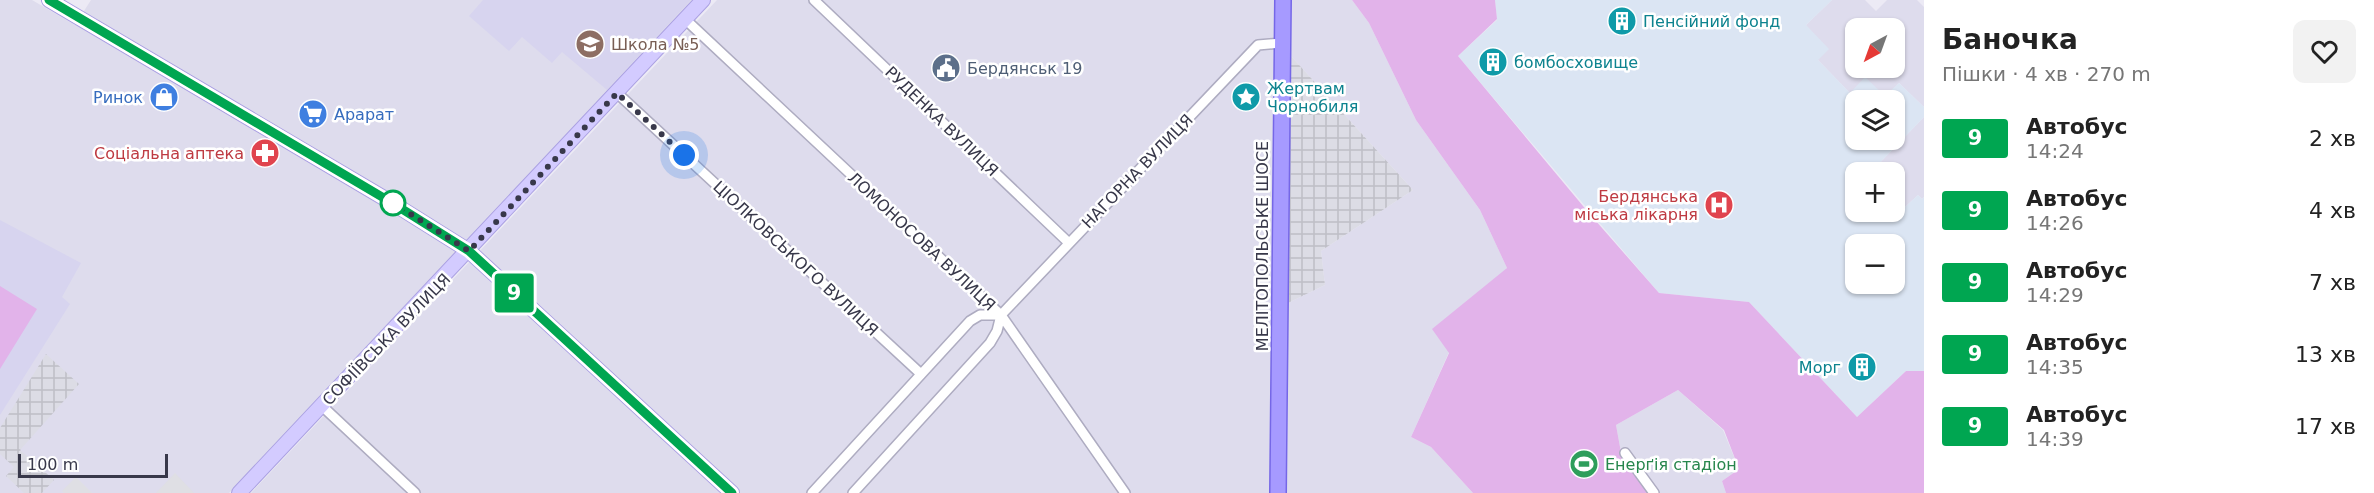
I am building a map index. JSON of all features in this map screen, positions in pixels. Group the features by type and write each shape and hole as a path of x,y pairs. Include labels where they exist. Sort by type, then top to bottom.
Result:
{"main road":[{"path":"49,0 394,204 469,251 732,493"},
{"name":"СОФІЇВСЬКА ВУЛИЦЯ","path":"239,493 703,0"},
{"name":"МЕЛІТОПОЛЬСЬКЕ ШОСЕ","path":"1278,493 1283,0"}],"street":[{"name":"РУДЕНКА ВУЛИЦЯ","path":"814,0 1069,243"},
{"name":"ЛОМОНОСОВА ВУЛИЦЯ","path":"685,19 1001,315 1125,493"},
{"name":"НАГОРНА ВУЛИЦЯ","path":"853,493 990,343 997,331 1001,315 1069,243 1258,45 1281,43"},
{"name":"ЦІОЛКОВСЬКОГО ВУЛИЦЯ","path":"617,93 921,374"},
{"path":"812,493 970,321 980,315 1001,315"},
{"path":"322,406 415,493"},
{"path":"1626,453 1654,493"}],"shaded area":[{"path":"0,0 32,0 75,25 91,0 696,0 448,265 229,493 0,493"},
{"name":"Школа №5","path":"483,0 691,0 607,90 562,52 552,63 522,37 509,51 469,16"},
{"path":"717,0 1277,0 1274,70 1270,493 251,493"},
{"path":"1292,0 1352,0 1369,23 1416,120 1480,210 1507,268 1449,352 1411,437 1431,447 1473,493 1287,493 1288,303 1325,285 1321,251 1413,190 1291,56"},
{"path":"1352,0 1495,0 1497,19 1458,56 1659,293 1749,302 1857,417 1906,371 1924,371 1924,493 1726,493 1722,481 1739,469 1724,430 1678,390 1616,425 1622,458 1648,493 1473,493 1431,447 1411,437 1449,353 1432,329 1507,268 1480,210 1416,120 1369,23"},
{"name":"Бердянська міська лікарня","path":"1495,0 1832,0 1806,25 1829,49 1818,60 1847,90 1845,90 1845,150 1892,150 1881,162 1845,162 1845,222 1905,222 1905,207 1918,195 1922,199 1924,197 1924,371 1906,371 1857,417 1749,302 1659,293 1458,56 1497,20"},
{"path":"1832,0 1865,0 1876,11 1887,0 1917,0 1924,7 1924,107 1899,83 1892,90 1847,90 1818,60 1806,25"},
{"path":"1291,56 1413,190 1321,251 1325,285 1288,303"},
{"name":"Бердянська міська лікарня","path":"1864,78 1879,90 1853,90"},
{"name":"Бердянська міська лікарня","path":"1899,83 1924,107 1924,117 1905,137 1905,90 1891,90"},
{"path":"1924,117 1924,197 1922,199 1918,195 1905,207 1905,162 1881,162 1892,150 1905,150 1905,137"},
{"path":"0,220 81,263 62,297 70,304 0,415"},
{"path":"0,286 37,309 0,369"},
{"path":"46,354 79,384 20,450 54,480 42,493 24,493 6,476 14,467 0,454 0,428"},
{"path":"1678,390 1723,430 1739,469 1722,481 1726,493 1648,493 1622,458 1616,425"},
{"path":"175,473 194,493 156,493"},
{"path":"76,477 92,493 64,493 62,491"}],"bus line":[{"name":"9","path":"49,0 316,157 469,251 732,493"}],"place":[{"name":"Пенсійний фонд","path":"1622,21"},
{"name":"Школа №5","path":"590,44"},
{"name":"бомбосховище","path":"1493,62"},
{"name":"Бердянськ 19","path":"946,68"},
{"name":"Ринок","path":"164,97"},
{"name":"Жертвам Чорнобиля","path":"1246,97"},
{"name":"Арарат","path":"313,114"},
{"name":"Соціальна аптека","path":"265,153"},
{"name":"Бердянська міська лікарня","path":"1719,205"},
{"name":"Морг","path":"1862,367"},
{"name":"Енерґія стадіон","path":"1584,464"}],"route":[{"path":"393,203 469,251 617,93 684,155"}]}
